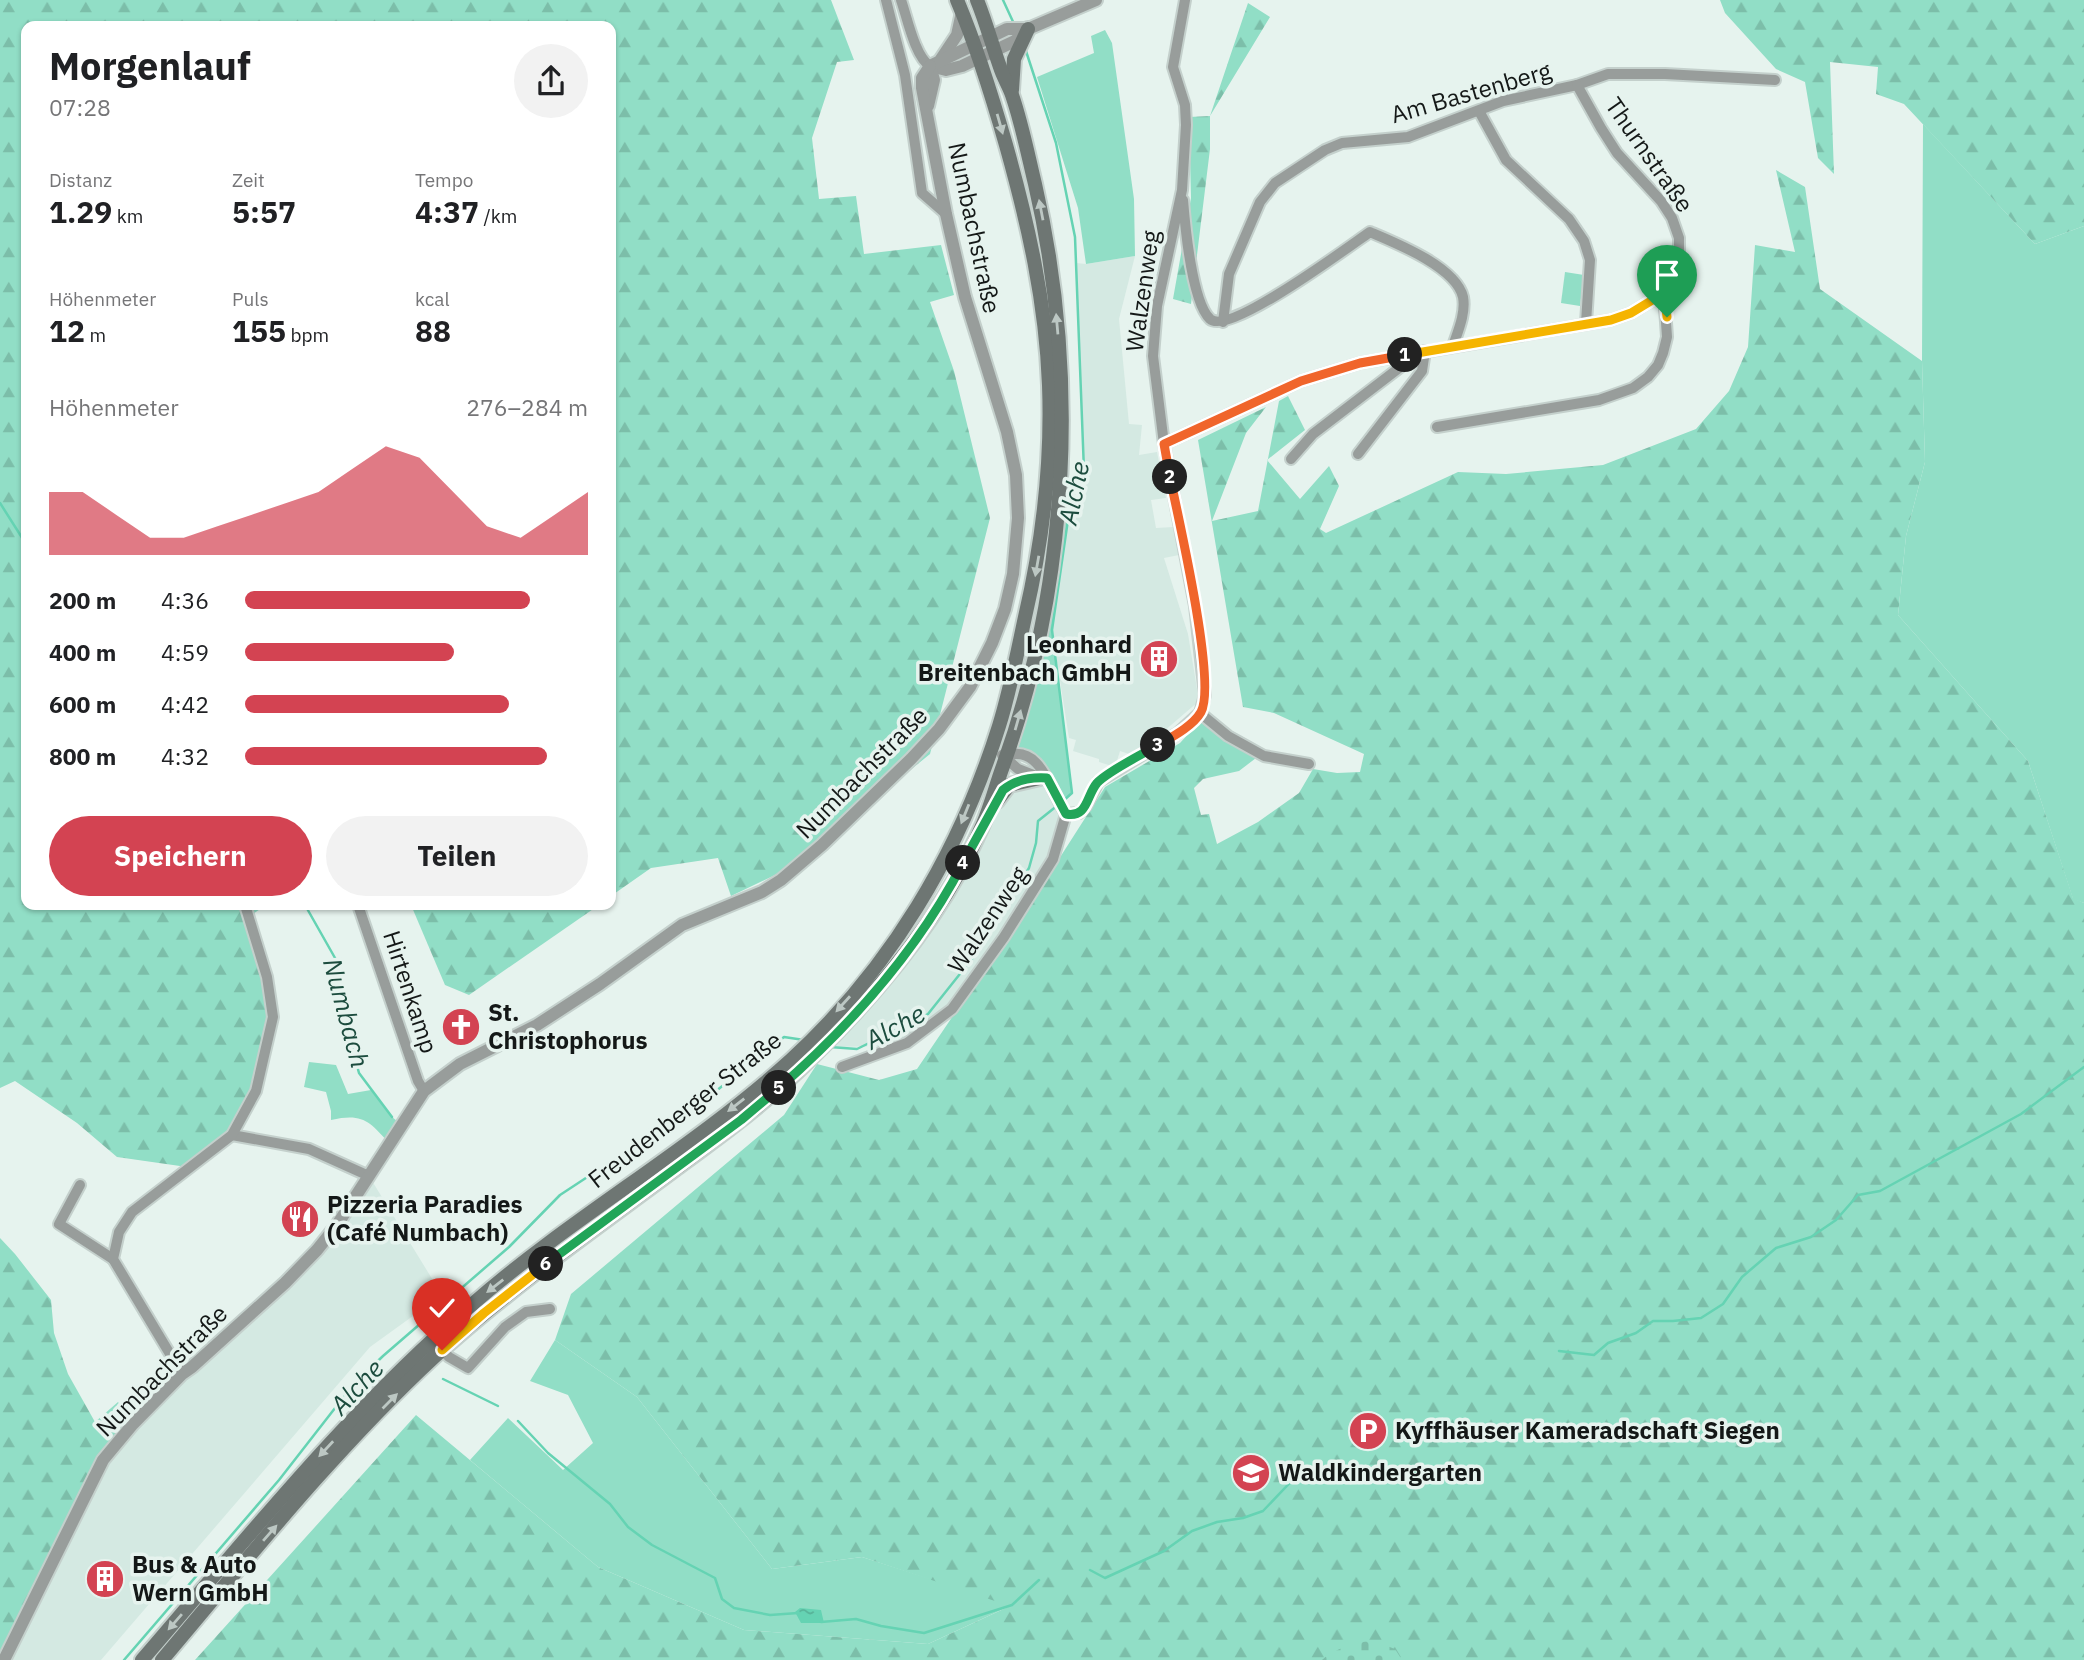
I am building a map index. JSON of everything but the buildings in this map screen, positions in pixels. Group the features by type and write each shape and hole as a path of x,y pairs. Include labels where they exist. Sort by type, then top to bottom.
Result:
{"main road":[{"name":"Freudenberger Straße","path":"142,1660 285,1493 372,1399 422,1350 485,1293 544,1247 734,1106 793,1058 854,1015 906,951 960,868 984,823 1028,683 1050,576 1059,493 1062,418 1057,323 1046,239 1012,95 1001,72 977,0"},
{"name":"Freudenberger Straße","path":"162,1660 305,1492 382,1409 442,1350 551,1260 741,1120 817,1043 895,944 951,847 990,751 1012,678 1035,575 1047,492 1050,407 1047,348 1031,243 1016,181 977,52 959,6"},
{"path":"1012,95 1016,44 1028,29"},
{"path":"984,823 1003,790 1009,785 1043,778"}],"street":[{"path":"886,0 905,75 922,193 946,214"},
{"path":"901,0 923,62 935,62 946,70 977,52 991,36 1007,29 1028,29 1096,0"},
{"name":"Walzenweg","path":"1185,0 1173,67 1185,105 1182,190 1157,306 1153,338 1164,444 1200,638 1205,685 1200,713"},
{"path":"935,62 957,35 959,6"},
{"path":"977,52 995,51 1016,44"},
{"name":"Numbachstraße","path":"4,1660 103,1460 133,1424 182,1374 303,1265 337,1226 424,1091 460,1064 537,1025 682,925 762,892 781,880 822,845 911,759 939,729 970,687 992,643 1013,574 1018,518 1016,475 1007,432 968,307 946,214 922,78 935,62"},
{"name":"Am Bastenberg","path":"1223,322 1229,274 1260,202 1275,184 1325,150 1342,143 1408,137 1503,101 1577,85 1593,78 1625,73 1775,80"},
{"name":"Thurnstraße","path":"1577,85 1617,153 1661,201 1672,218 1679,238 1679,258 1664,293"},
{"path":"1479,111 1490,136 1506,160 1569,219 1584,241 1590,260 1586,323"},
{"path":"1182,190 1188,257 1207,316 1213,321 1223,322 1243,314 1370,232 1424,258 1449,275 1459,286 1464,306 1453,346"},
{"path":"1164,444 1301,381 1360,363 1611,320 1631,313 1664,293 1667,337 1663,353 1658,365 1648,377 1633,388 1599,400 1437,428"},
{"path":"1358,454 1422,371 1425,351"},
{"path":"1291,459 1313,434 1403,365 1408,354"},
{"path":"990,751 1006,756 1012,765 1043,778 1066,814 1079,813 1086,806 1098,782 1178,733 1200,713 1228,736 1264,756 1309,764"},
{"path":"1006,756 1016,752 1024,754 1044,770 1043,778"},
{"name":"Walzenweg","path":"842,1067 907,1043 952,1009 992,955 1054,859 1066,814"},
{"path":"113,1259 119,1232 132,1212 232,1135 256,1091 273,1017 267,977 247,910"},
{"name":"Hirtenkamp","path":"360,910 418,1081 424,1091"},
{"path":"232,1135 310,1149 369,1176"},
{"path":"80,1185 59,1224 113,1259 182,1374"},
{"path":"442,1350 468,1368 505,1327 526,1312 550,1309"}],"shaded area":[{"path":"1135,256 1119,319 1129,424 1142,425 1139,455 1157,452 1166,498 1151,500 1156,528 1173,527 1179,555 1164,558 1188,634 1199,701 1135,756 1120,751 1115,767 1073,751 1076,740 1069,738 1052,630 1072,492 1084,471 1076,263 1086,264"},
{"path":"1047,778 1066,814 1053,859 959,1007 909,1046 823,1047 906,951 1003,790"},
{"path":"369,1176 442,1295 370,1347 101,1660 4,1660 120,1438 285,1283"}],"green space":[{"path":"0,0 831,0 854,60 837,62 812,138 819,199 856,196 864,254 941,245 954,295 930,302 954,371 990,518 930,754 790,868 731,896 718,858 651,868 616,892 616,21 21,21 21,910 259,910 253,914 273,1017 256,1091 232,1135 187,1167 117,1157 77,1123 15,1081 0,1088"},
{"path":"1720,0 2084,0 2084,226 2035,244 1904,104 1876,94 1878,67 1830,62 1834,174 1818,158 1805,82 1776,69 1725,13"},
{"path":"1248,3 1270,17 1210,116"},
{"path":"1105,30 1112,43 1134,199 1135,256 1086,264 1078,208 1037,77 1094,53 1091,36"},
{"path":"1210,116 1210,149 1191,304 1173,299 1191,198 1189,117"},
{"path":"1923,124 2035,244 2084,226 2084,903 2073,899 2028,761 1898,615 1906,536 1925,462 1922,361"},
{"path":"1776,170 1805,187 1820,289 1922,361 1925,462 1906,536 1898,615 2028,761 2073,898 2084,903 2084,1660 195,1660 416,1415 598,1567 744,1630 928,1644 1010,1606 862,1557 772,1569 637,1397 555,1340 571,1294 784,1115 817,1064 879,1080 917,1069 1105,787 1180,743 1200,721 1256,758 1239,771 1203,779 1194,788 1201,815 1209,814 1217,844 1258,822 1299,793 1313,769 1337,773 1360,772 1364,754 1274,713 1243,707 1198,440 1266,407 1246,433 1212,521 1258,511 1268,461 1300,499 1329,466 1339,486 1320,529 1326,533 1458,472 1506,474 1603,465 1696,429 1729,391 1748,347 1755,245 1795,252"},
{"path":"1565,272 1584,275 1580,306 1561,303"},
{"path":"1288,396 1305,430 1268,459 1279,401"},
{"path":"1072,492 1052,630 1072,793 1060,805 1024,754 1006,756 1028,683"},
{"path":"413,910 592,910 469,995 445,985"},
{"path":"309,1062 336,1065 348,1094 371,1090 392,1117 402,1125 390,1144 371,1124 358,1118 331,1120 326,1092 304,1087"},
{"path":"0,1238 51,1300 54,1333 68,1374 95,1422 118,1402 133,1424 120,1438 0,1660"},
{"path":"555,1340 637,1397 772,1569 862,1557 1012,1605 928,1644 744,1630 598,1567 470,1460 508,1418 563,1470 593,1443 568,1395 530,1381"},
{"path":"1371,1640 1395,1649 1402,1660 1322,1660 1339,1649"}],"water":[{"path":"800,1608 821,1610 824,1623 801,1623 795,1612"}],"waterway":[{"name":"Alche","path":"1003,0 1015,26"},
{"name":"Alche","path":"1025,48 1056,143 1075,237 1084,471 1072,492 1052,630 1072,793 1063,801"},
{"name":"Numbach","path":"0,503 21,536"},
{"name":"Alche","path":"830,1047 857,1049 928,1014 979,950 1029,868 1036,843 1038,821 1058,805"},
{"name":"Numbach","path":"308,910 339,965 351,1044 359,1073 392,1117"},
{"name":"Alche","path":"124,1660 279,1480 353,1385 383,1356 509,1247 560,1195 706,1099 784,1037 804,1040"},
{"path":"1559,1351 1594,1355 1608,1343 1636,1333 1653,1321 1701,1318 1723,1304 1742,1277 1776,1248 1811,1237 1836,1220 1858,1195 1880,1191 2021,1114 2084,1067"},
{"path":"443,1379 498,1406"},
{"path":"518,1421 548,1453 610,1504 628,1527 652,1545 715,1578 722,1599 734,1608 770,1615 798,1613"},
{"path":"1090,1570 1105,1578 1164,1551 1192,1531 1263,1511 1303,1469 1320,1467 1338,1470 1354,1463"},
{"path":"821,1622 856,1619 924,1633 1012,1605 1039,1580"}],"place":[{"name":"Leonhard Breitenbach GmbH","path":"1159,659"},
{"name":"St. Christophorus","path":"461,1027"},
{"name":"Pizzeria Paradies (Café Numbach)","path":"300,1219"},
{"name":"Kyffhäuser Kameradschaft Siegen","path":"1368,1431"},
{"name":"Waldkindergarten","path":"1251,1473"},
{"name":"Bus & Auto Wern GmbH","path":"105,1579"}],"route":[{"path":"442,1350 551,1260 741,1120 804,1066 854,1015 906,951 938,905 1003,790 1017,781 1047,778 1066,814 1079,813 1086,806 1098,782 1178,733 1200,713 1205,695 1201,649 1164,444 1301,381 1360,363 1611,320 1631,313 1664,293 1667,317"}]}
